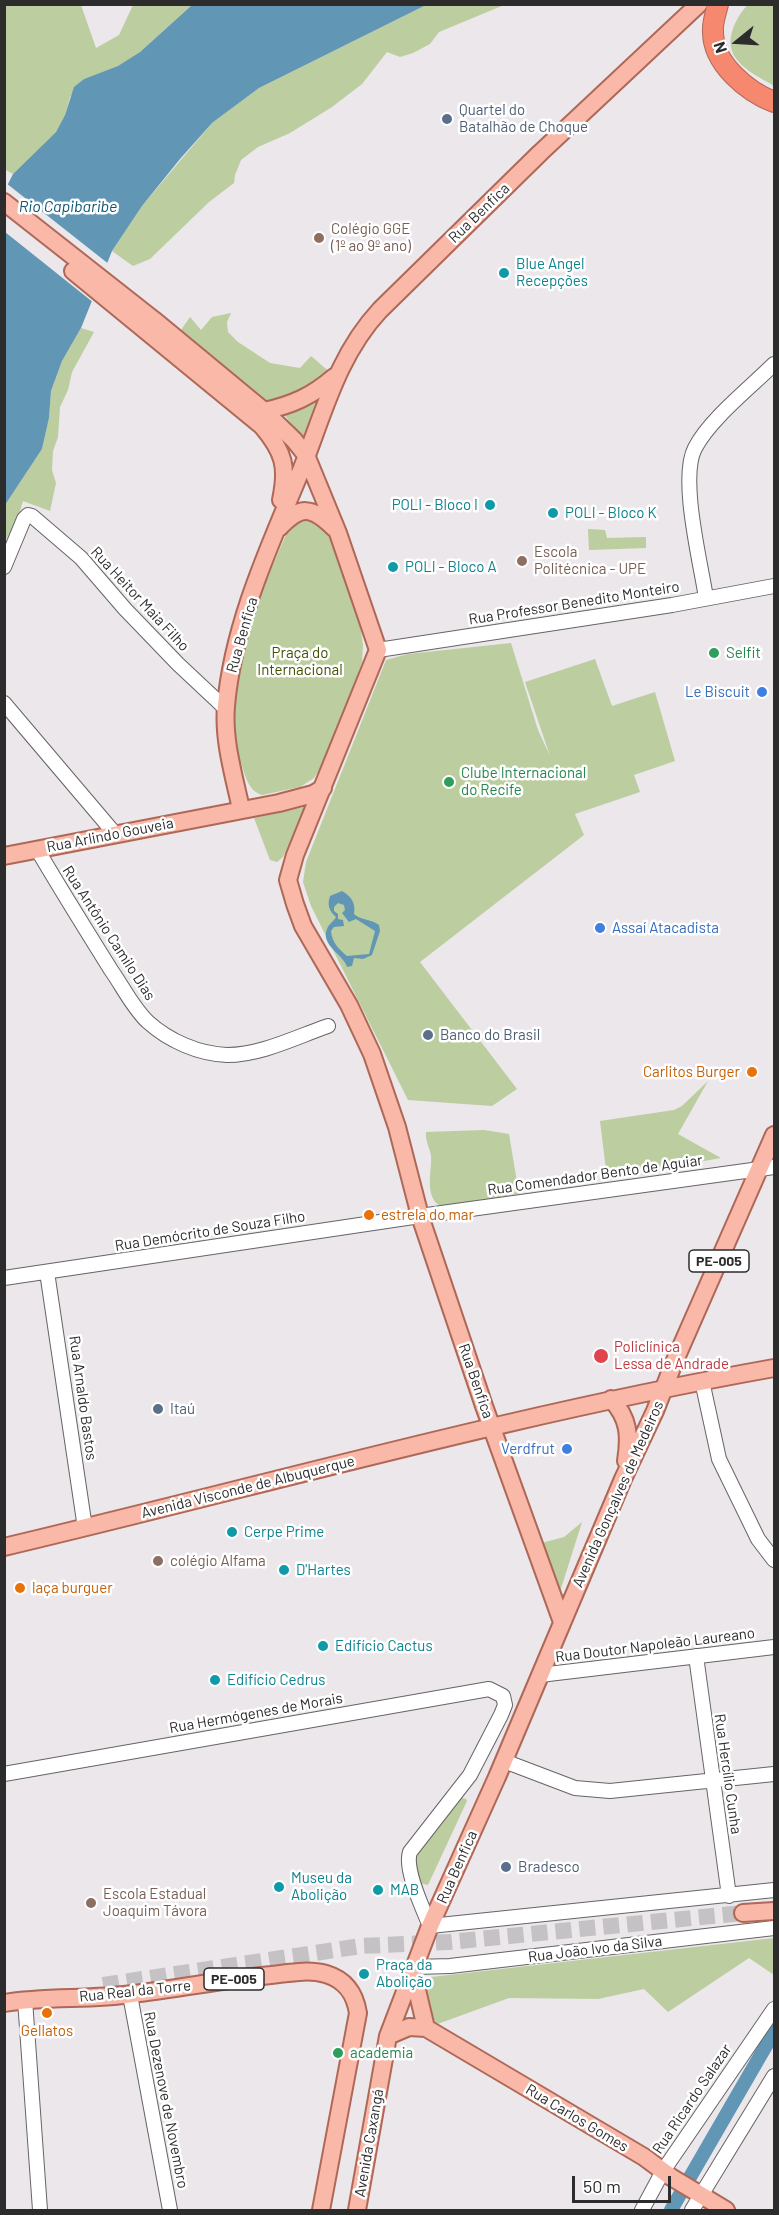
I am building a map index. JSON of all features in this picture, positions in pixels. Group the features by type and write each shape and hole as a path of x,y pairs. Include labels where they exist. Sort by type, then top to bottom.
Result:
{"highway":[{"path":"718,4 712,32 719,55 746,87 762,98 774,102"}],"main road":[{"name":"Rua Benfica","path":"241,809 227,731 226,708 234,650 274,533 306,456 336,374 363,327 380,309 540,153 699,4"},
{"path":"4,202 138,315 272,437 282,454 285,471 274,533"},
{"path":"4,216 264,411 294,440 306,456 339,533 378,650"},
{"path":"264,411 298,402 318,391 336,374"},
{"path":"274,533 290,516 305,510 321,516 339,533"},
{"name":"Rua Benfica","path":"378,650 295,855 288,880 303,926 348,1005 372,1054 397,1127 420,1216 491,1425 562,1622 504,1761 430,1926 414,1970"},
{"path":"215,814 226,807 236,784"},
{"path":"241,809 279,803 313,794 323,788"},
{"name":"Rua Arlindo Gouveia","path":"4,856 241,809"},
{"name":"Avenida Gonçalves de Medeiros","path":"562,1622 663,1388 767,1168 774,1134"},
{"name":"Avenida Visconde de Albuquerque","path":"4,1547 491,1425 663,1388 774,1368"},
{"path":"611,1399 622,1413 629,1431 623,1479"},
{"path":"388,2036 409,2027 426,2028 414,1970"},
{"name":"Avenida Caxangá","path":"357,2211 388,2036 414,1970"},
{"name":"Rua Real da Torre","path":"4,2003 130,1995 276,1974 314,1972 342,1982 356,2000 358,2013 321,2211"},
{"path":"25,2000 103,1985"},
{"name":"Rua Carlos Gomes","path":"426,2028 726,2211"}],"street":[{"path":"706,598 691,505 689,473 695,449 710,427 774,364"},
{"name":"Rua Heitor Maia Filho","path":"4,567 24,519 28,515 32,516 81,558 125,609 178,664 226,708"},
{"name":"Rua Professor Benedito Monteiro","path":"378,650 774,586"},
{"path":"4,703 116,835"},
{"name":"Rua Antônio Camilo Dias","path":"37,849 66,899 135,1006 148,1022 174,1040 190,1048 227,1055 249,1053 328,1026"},
{"name":"Rua Comendador Bento de Aguiar","path":"420,1216 767,1168"},
{"name":"Rua Demócrito de Souza Filho","path":"4,1278 420,1216"},
{"name":"Rua Arnaldo Bastos","path":"47,1272 86,1528"},
{"path":"702,1381 719,1460 758,1539 774,1560"},
{"name":"Rua Doutor Napoleão Laureano","path":"540,1675 774,1647"},
{"name":"Rua Hercílio Cunha","path":"696,1656 729,1896"},
{"name":"Rua Hermógenes de Morais","path":"4,1774 489,1689 503,1696 505,1705 486,1746 470,1775 408,1857 430,1926"},
{"path":"504,1761 575,1788 610,1791 774,1774"},
{"path":"430,1926 774,1890"},
{"name":"Rua João Ivo da Silva","path":"414,1970 774,1928"},
{"name":"Rua Dezenove de Novembro","path":"130,1995 170,2211"},
{"path":"25,2000 40,2211"},
{"name":"Rua Ricardo Salazar","path":"642,2211 774,2008"},
{"path":"692,2211 695,2192 774,2076"}],"green space":[{"path":"748,4 774,5 774,86 746,69 733,54 732,31"},
{"path":"4,5 81,5 96,48 119,35 133,5 192,5 140,52 119,66 84,79 70,97 65,115 56,132 13,174 4,169"},
{"path":"426,5 504,5 439,32 430,44 413,53 400,57 387,52 362,84 332,107 290,133 258,147 241,160 234,183 209,202 150,259 133,266 112,251 142,206 212,123 259,88"},
{"path":"231,313 227,322 228,332 238,342 270,363 300,368 311,356 332,374 274,407 179,333 190,317 201,330 212,317"},
{"path":"81,328 94,332 72,372 68,390 60,407 52,470 56,483 50,511 23,501 17,521 5,541 5,505 42,449 49,418 51,391 62,361"},
{"path":"319,398 311,422 308,446 283,413"},
{"name":"Praça do Internacional","path":"302,516 326,527 360,625 363,645 362,662 343,714 314,778 300,787 262,795 251,787 247,779 235,736 233,705 237,674 244,644 265,584 289,527"},
{"path":"588,529 605,530 607,538 646,537 646,548 589,550"},
{"name":"Clube Internacional do Recife","path":"511,643 538,730 550,756 525,682 595,659 612,706 655,692 675,761 634,775 640,792 575,814 584,835 420,962 517,1089 492,1106 408,1100 311,906 303,882 306,862 386,660 408,654"},
{"path":"305,807 283,857 277,862 270,860 254,818"},
{"path":"708,1081 678,1134 721,1158 607,1178 600,1121 674,1110 682,1106"},
{"path":"484,1130 509,1134 519,1194 440,1206 430,1190 431,1156 426,1132"},
{"path":"582,1522 559,1595 538,1544 564,1537"},
{"path":"462,1798 467,1801 428,1885 420,1883 414,1857"},
{"path":"774,1938 774,1975 749,1958 668,2012 644,1989 598,1999 509,1998 432,2026 423,1981 431,1977"}],"water":[{"name":"Rio Capibaribe","path":"192,5 426,5 259,88 212,123 180,159 142,206 112,251 81,328 62,361 51,391 49,418 42,449 5,505 4,192 13,174 56,132 65,115 74,87 84,79 118,66 140,52"},
{"path":"342,891 352,900 354,914 379,925 380,931 372,955 363,959 354,958 352,966 347,967 327,940 328,928 336,917 329,908 330,896","holes":["338,903 344,905 345,910 342,913 349,922 356,919 375,931 369,954 347,956 334,942 331,931 334,927 344,926 343,920 338,919 334,907"]}],"pier":[{"path":"6,183 110,265 94,303 5,232"}],"waterway":[{"path":"671,2210 774,2032"}],"tunnel":[{"path":"103,1985 361,1946 449,1942 743,1913"}],"place":[{"name":"Quartel do Batalhão de Choque","path":"447,119"},
{"name":"Colégio GGE (1º ao 9º ano)","path":"319,238"},
{"name":"Blue Angel Recepções","path":"504,273"},
{"name":"POLI - Bloco I","path":"490,505"},
{"name":"POLI - Bloco K","path":"553,513"},
{"name":"Escola Politécnica - UPE","path":"522,561"},
{"name":"POLI - Bloco A","path":"393,567"},
{"name":"Selfit","path":"714,653"},
{"name":"Le Biscuit","path":"762,692"},
{"name":"Clube Internacional do Recife","path":"449,782"},
{"name":"Assaí Atacadista","path":"600,928"},
{"name":"Banco do Brasil","path":"428,1035"},
{"name":"Carlitos Burger","path":"752,1072"},
{"name":"estrela do mar","path":"369,1215"},
{"name":"Policlínica Lessa de Andrade","path":"601,1356"},
{"name":"Itaú","path":"158,1409"},
{"name":"Verdfrut","path":"567,1449"},
{"name":"Cerpe Prime","path":"232,1532"},
{"name":"colégio Alfama","path":"158,1561"},
{"name":"D'Hartes","path":"284,1570"},
{"name":"laça burguer","path":"20,1588"},
{"name":"Edifício Cactus","path":"323,1646"},
{"name":"Edifício Cedrus","path":"215,1680"},
{"name":"Bradesco","path":"506,1867"},
{"name":"Museu da Abolição","path":"279,1887"},
{"name":"MAB","path":"378,1890"},
{"name":"Escola Estadual Joaquim Távora","path":"91,1903"},
{"name":"Praça da Abolição","path":"364,1974"},
{"name":"Gellatos","path":"47,2013"},
{"name":"academia","path":"338,2053"}]}
